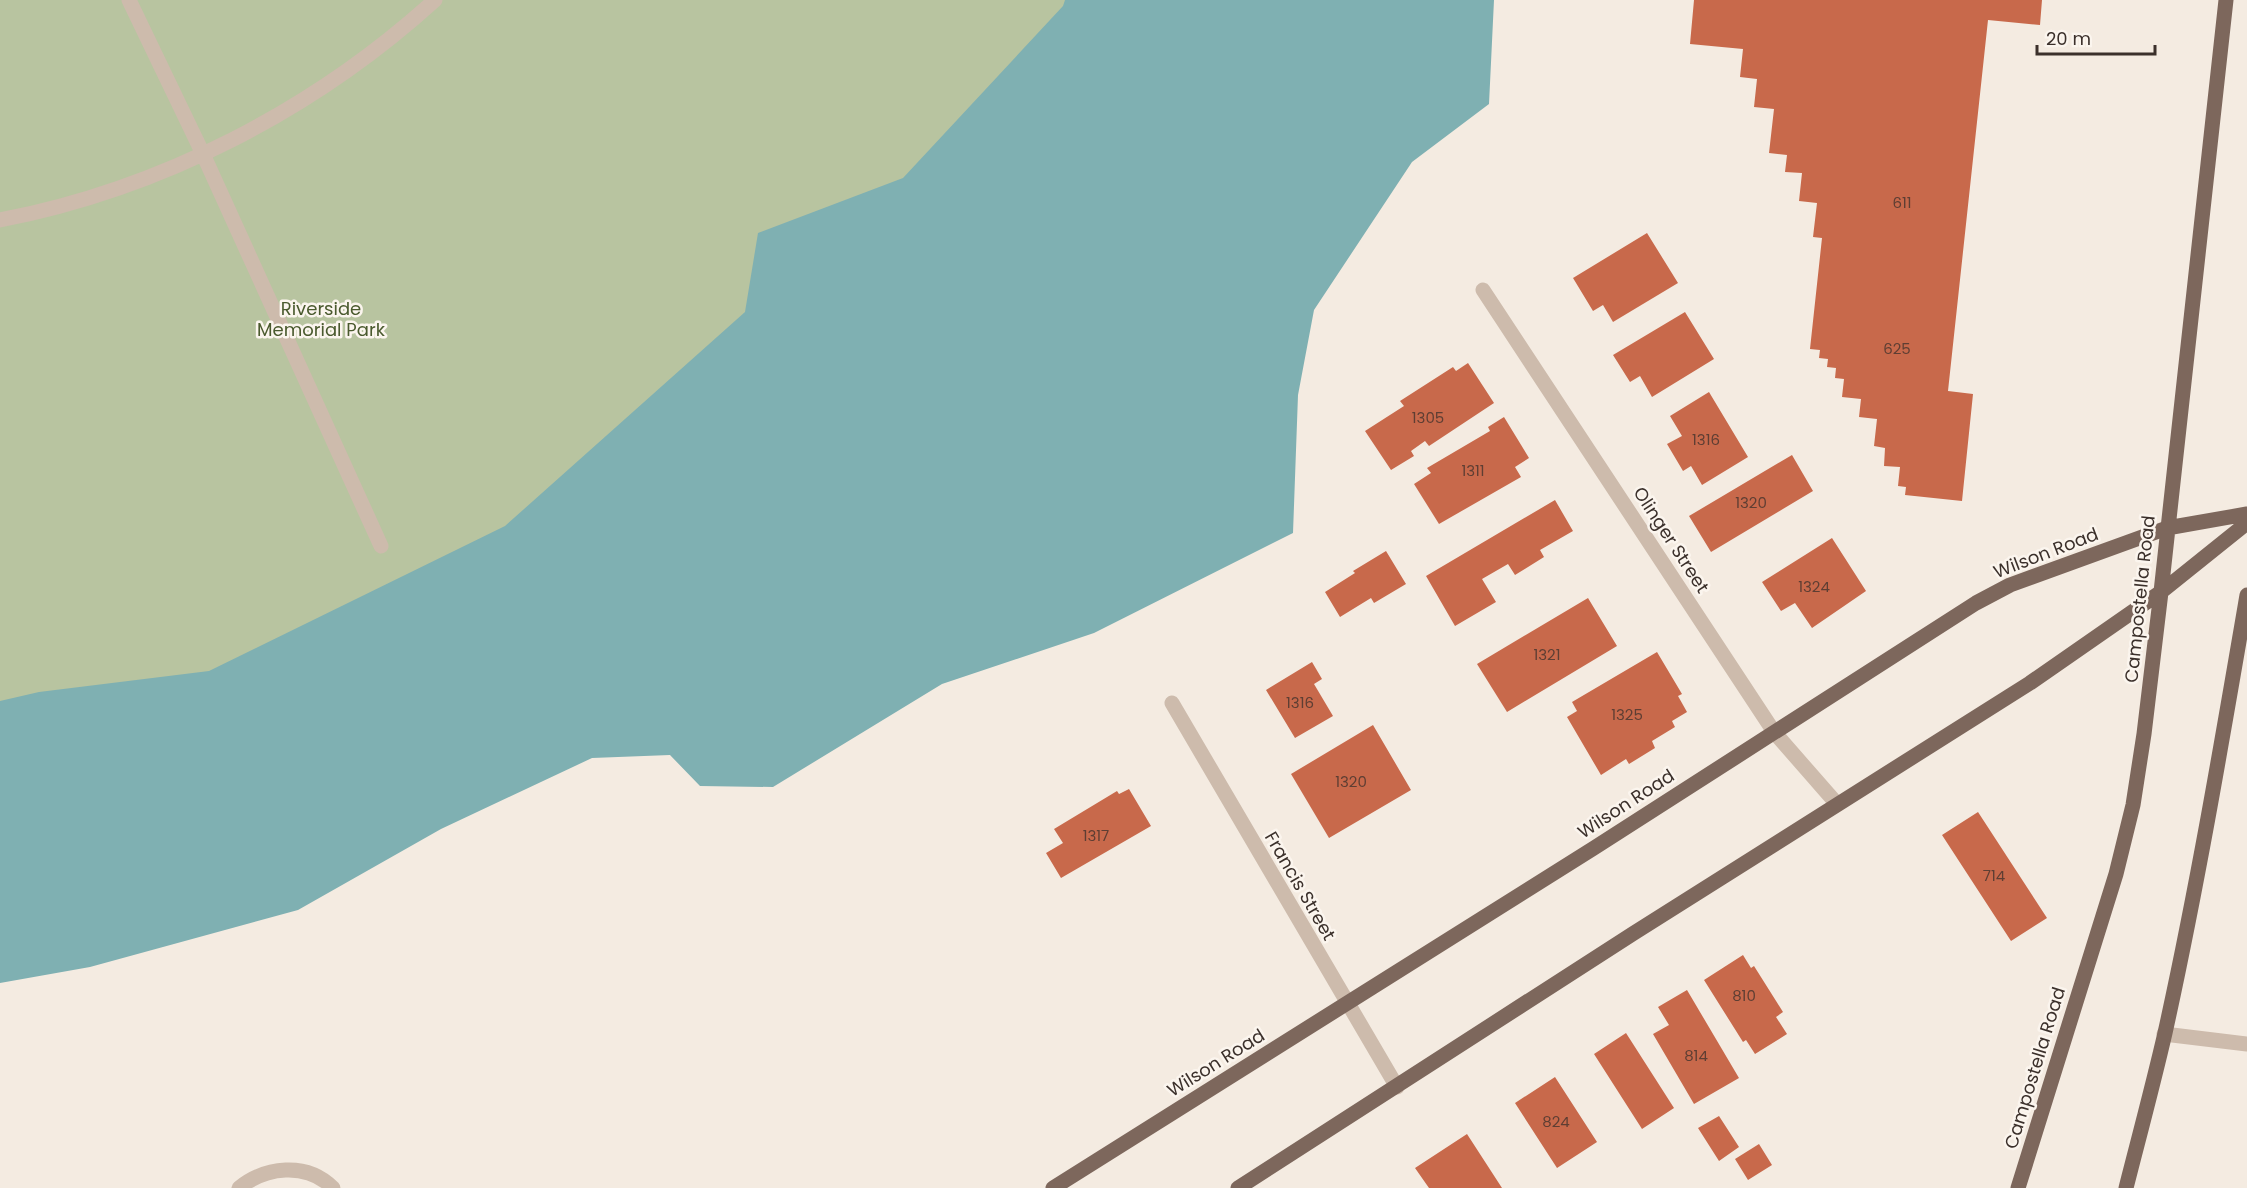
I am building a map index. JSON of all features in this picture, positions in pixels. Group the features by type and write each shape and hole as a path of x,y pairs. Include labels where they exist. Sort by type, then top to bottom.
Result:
{"main road":[{"name":"Campostella Road","path":"2018,1188 2116,874 2133,805 2161,592 2226,0"},
{"name":"Wilson Road","path":"1053,1188 1347,1005 1976,603 2010,585 2167,528 2247,514"},
{"path":"1238,1188 2030,683 2161,592 2247,523"},
{"path":"2126,1188 2164,1034 2211,807 2247,595"}],"street":[{"path":"129,0 203,154 381,546"},
{"path":"0,220 45,212 135,183 239,137 325,86 406,26 435,0"},
{"name":"Olinger Street","path":"1483,290 1774,732 1837,804"},
{"name":"Francis Street","path":"1172,703 1397,1087"},
{"path":"2164,1034 2247,1044"},
{"path":"239,1188 252,1177 281,1169 307,1173 333,1188"}],"green space":[{"name":"Riverside Memorial Park","path":"0,0 1103,0 590,536 0,747"}],"water":[{"path":"1065,0 1494,0 1489,104 1412,162 1314,310 1298,395 1293,533 1094,633 942,684 773,787 700,786 670,755 592,758 441,829 298,910 90,967 0,983 0,701 39,692 209,671 505,526 745,312 758,233 903,178 1063,6"}],"building":[{"path":"1694,0 2042,0 2040,25 1988,20 1948,391 1973,394 1962,501 1905,495 1906,487 1898,486 1900,467 1884,466 1885,448 1874,446 1877,419 1859,417 1861,399 1842,397 1844,379 1835,378 1836,368 1827,367 1828,359 1819,358 1820,350 1810,349 1822,238 1813,237 1817,203 1799,201 1802,173 1785,172 1787,155 1769,153 1774,109 1754,107 1757,79 1740,77 1743,49 1690,44"},
{"path":"1647,233 1678,283 1613,322 1603,305 1593,311 1573,278"},
{"path":"1685,312 1714,359 1652,397 1640,376 1630,382 1613,355"},
{"path":"1468,363 1494,403 1429,446 1425,441 1411,451 1414,456 1391,470 1365,431 1404,406 1400,401 1453,367 1456,371"},
{"path":"1709,392 1748,457 1702,485 1691,466 1683,471 1667,444 1682,436 1670,416"},
{"path":"1504,417 1529,458 1515,467 1521,477 1439,524 1414,484 1431,473 1427,468 1490,431 1488,427"},
{"path":"1792,455 1813,491 1711,552 1689,516"},
{"path":"1555,500 1573,531 1540,550 1544,557 1515,575 1508,564 1482,579 1496,602 1455,626 1426,576"},
{"path":"1832,538 1866,591 1812,628 1795,603 1781,611 1762,582"},
{"path":"1386,551 1406,584 1374,603 1371,598 1340,617 1325,592 1355,573 1353,571"},
{"path":"1588,598 1617,646 1507,712 1477,664"},
{"path":"1657,652 1682,694 1678,696 1687,712 1672,721 1675,727 1652,741 1655,748 1629,764 1626,759 1601,775 1567,717 1577,711 1572,702"},
{"path":"1312,662 1322,679 1314,684 1333,716 1295,738 1266,690"},
{"path":"1373,725 1411,790 1329,838 1291,774"},
{"path":"1129,789 1151,826 1061,878 1046,853 1063,843 1054,829 1117,791 1119,794"},
{"path":"1978,812 2047,918 2011,941 1942,835"},
{"path":"1743,955 1751,968 1754,966 1783,1012 1776,1017 1787,1034 1755,1054 1746,1040 1743,1042 1704,980"},
{"path":"1687,990 1739,1078 1694,1104 1653,1034 1669,1025 1658,1007"},
{"path":"1626,1033 1674,1108 1642,1129 1594,1054"},
{"path":"1555,1077 1597,1142 1557,1168 1515,1103"},
{"path":"1719,1116 1739,1147 1719,1161 1698,1128"},
{"path":"1467,1134 1502,1188 1429,1188 1415,1168"},
{"path":"1759,1144 1772,1165 1748,1180 1735,1159"}]}
